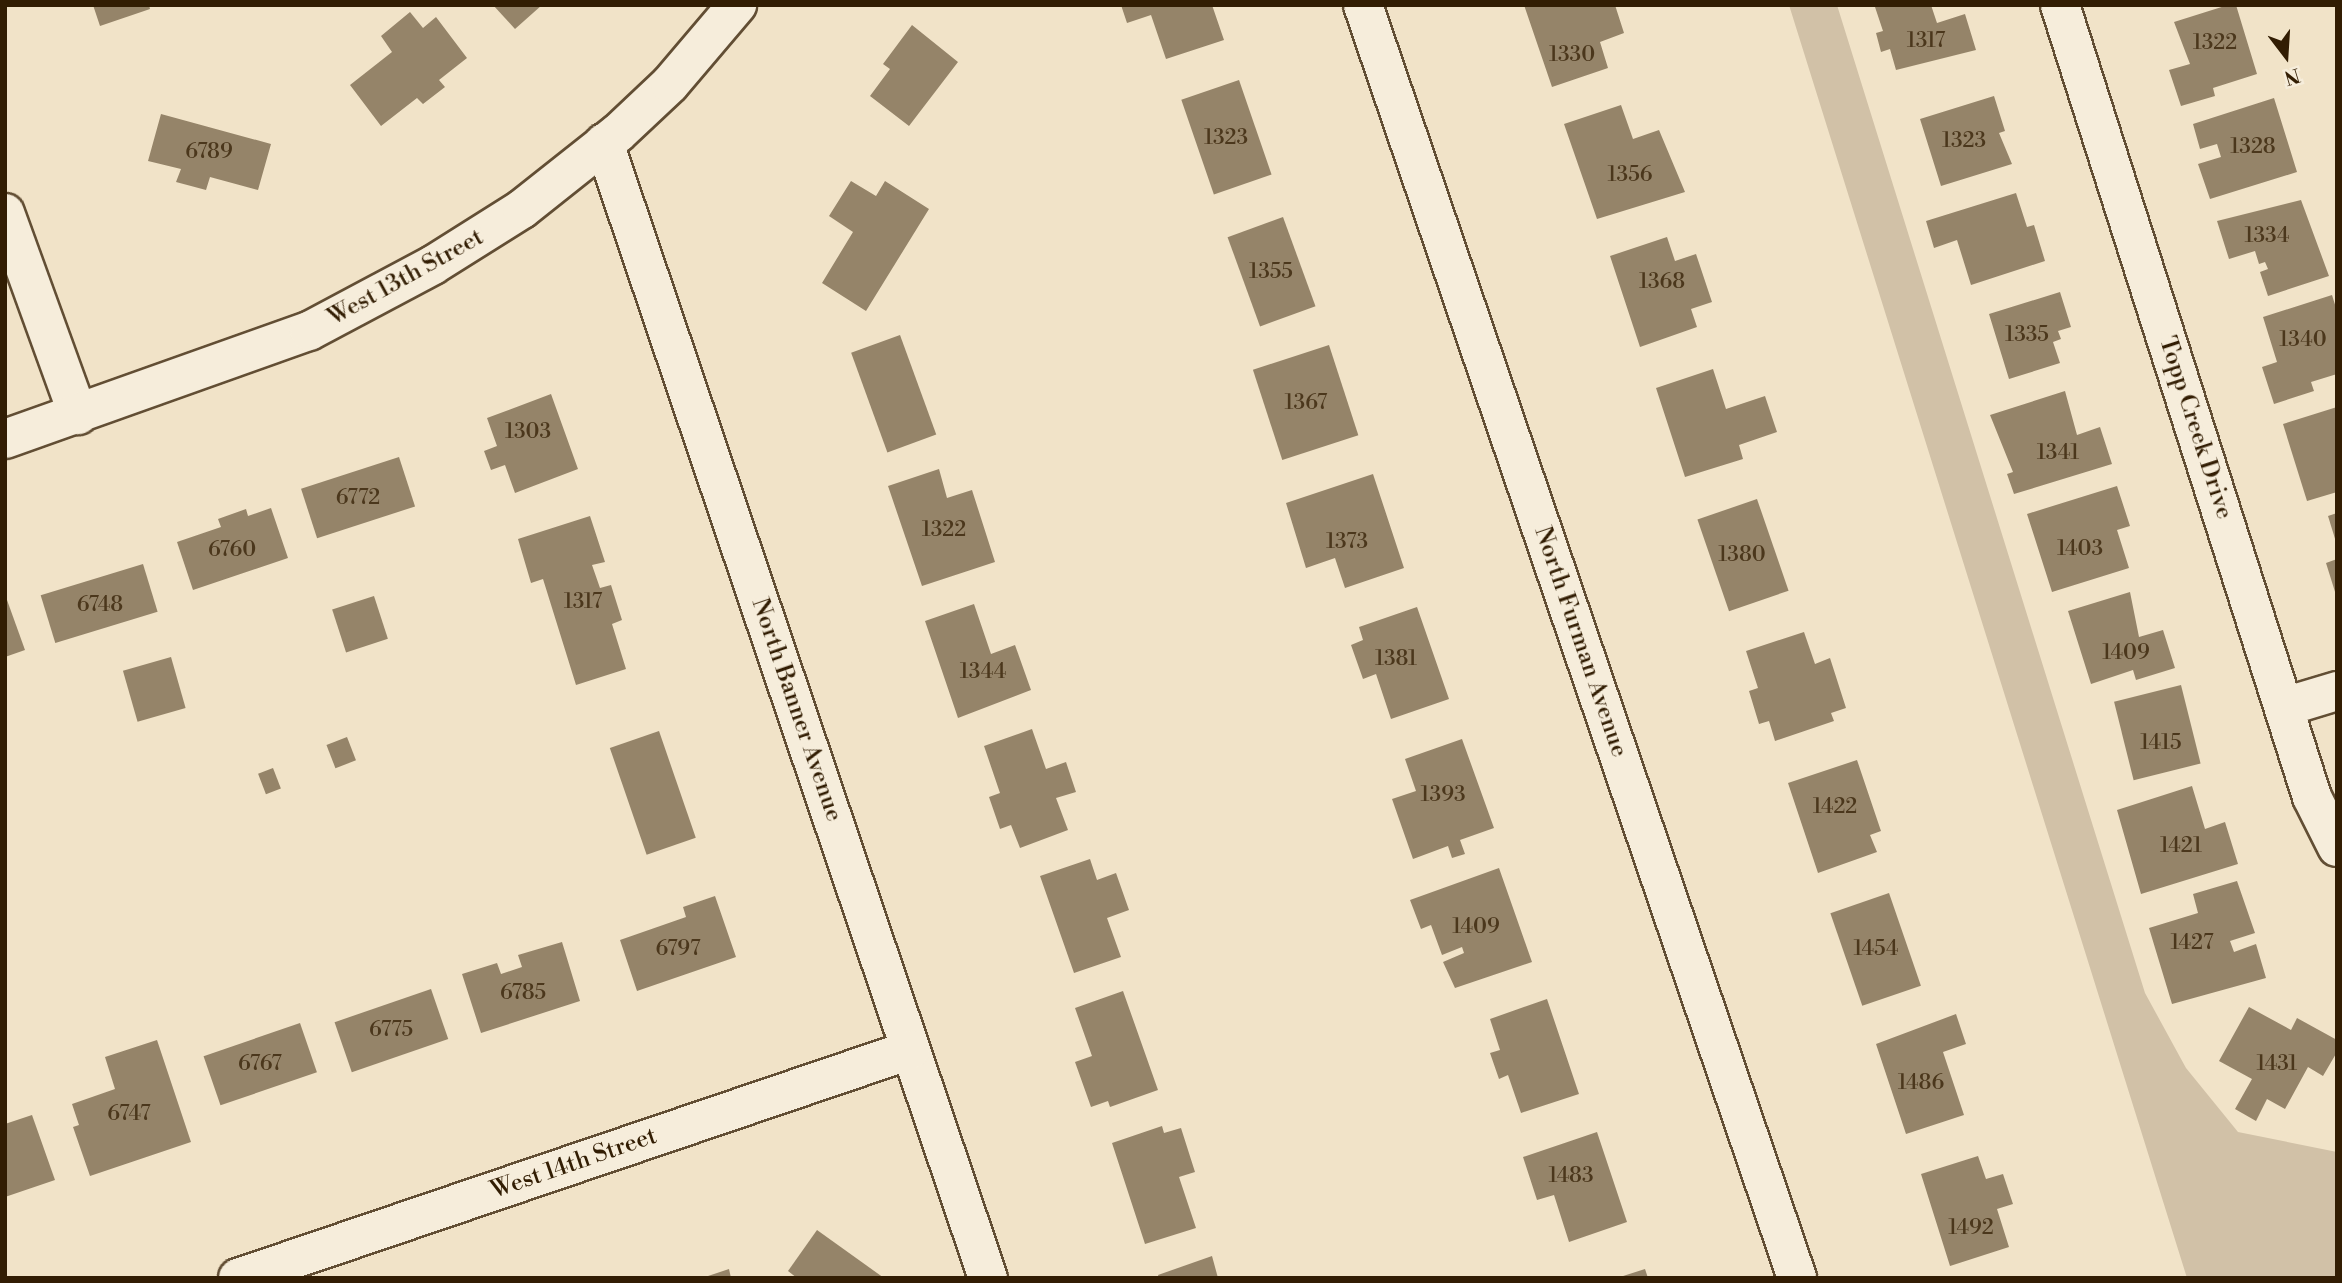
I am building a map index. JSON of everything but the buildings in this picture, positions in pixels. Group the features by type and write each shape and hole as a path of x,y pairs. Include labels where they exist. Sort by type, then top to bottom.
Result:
{"street":[{"name":"West 13th Street","path":"5,439 309,331 372,301 493,229 604,143 670,84 737,5"},
{"name":"North Furman Avenue","path":"1363,5 1797,1278"},
{"name":"Topp Creek Drive","path":"2060,5 2316,806 2337,847"},
{"name":"North Banner Avenue","path":"604,143 988,1278"},
{"path":"5,213 78,415"},
{"path":"2284,707 2337,691"},
{"name":"West 14th Street","path":"238,1278 910,1050"}],"shaded area":[{"path":"1789,5 1837,5 2145,993 2186,1068 2238,1132 2337,1152 2337,1278 2187,1278"}]}
